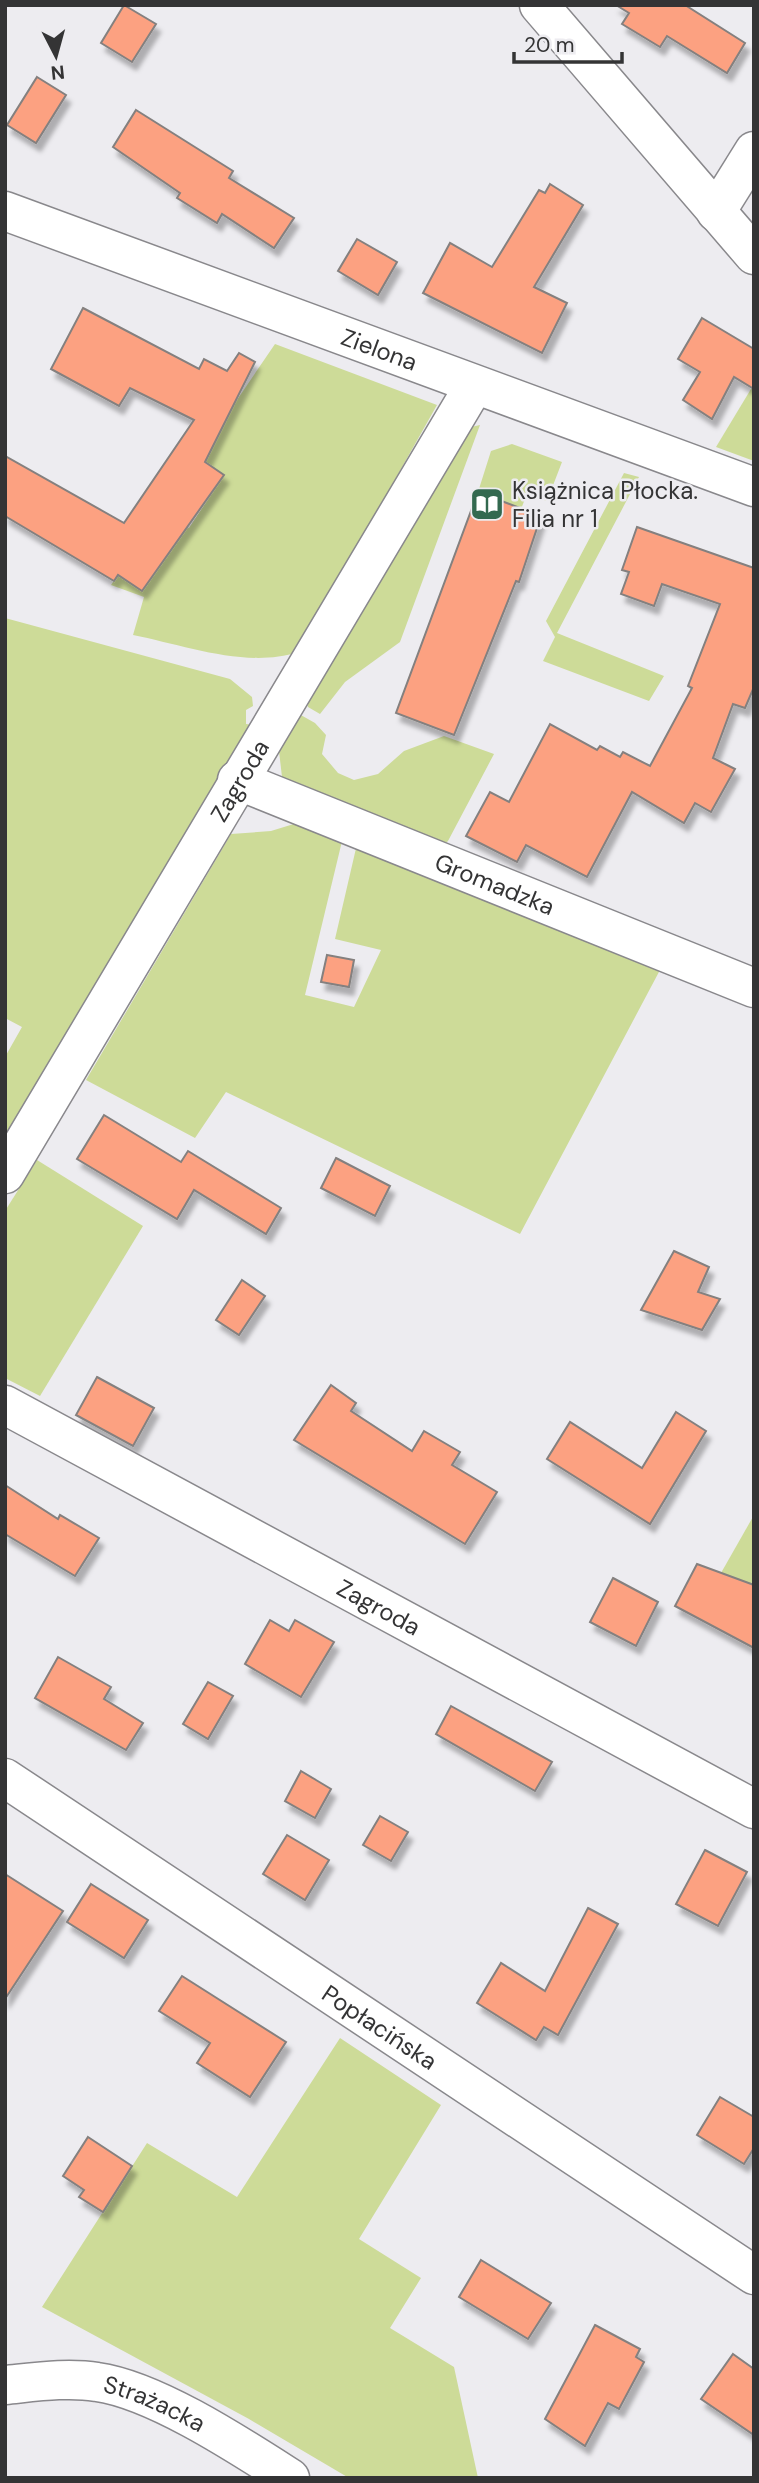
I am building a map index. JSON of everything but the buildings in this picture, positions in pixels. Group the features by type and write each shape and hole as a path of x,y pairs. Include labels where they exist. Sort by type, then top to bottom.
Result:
{"street":[{"path":"545,7 754,255"},
{"path":"716,212 754,151"},
{"name":"Zielona","path":"5,211 474,386 754,486"},
{"name":"Zagroda","path":"5,1174 237,779 474,386"},
{"name":"Gromadzka","path":"237,779 754,988"},
{"name":"Zagroda","path":"5,1405 754,1809"},
{"name":"Popłacińska","path":"5,1778 754,2276"},
{"name":"Strażacka","path":"5,2385 96,2381 125,2388 232,2441 290,2478"}],"green space":[{"path":"275,344 437,405 298,652 278,657 237,657 133,635 144,597 111,585 162,511 189,528 224,475 198,457"},
{"path":"754,384 754,461 716,447"},
{"path":"480,425 400,642 345,682 320,714 308,707 306,701 471,427"},
{"path":"512,444 562,462 547,501 527,494 521,509 478,492 491,451"},
{"path":"624,473 639,477 557,633 664,676 649,701 543,661 555,637 546,621"},
{"path":"5,618 230,679 252,697 253,706 246,710 246,724 253,725 5,1147 5,1057 22,1027 5,1018"},
{"path":"299,714 315,723 326,735 322,754 338,773 354,780 378,774 404,751 444,736 494,754 448,841 441,847 282,777 279,751"},
{"path":"297,823 343,837 305,995 354,1007 381,950 335,939 357,844 660,970 520,1234 226,1092 195,1138 86,1080 231,834 271,831"},
{"path":"37,1160 143,1226 40,1396 5,1378 5,1211"},
{"path":"754,1515 754,1585 721,1573"},
{"path":"340,2038 441,2105 359,2239 421,2278 390,2328 454,2367 478,2478 349,2478 249,2419 42,2307 147,2143 237,2197"}],"place":[{"name":"Książnica Płocka. Filia nr 1","path":"487,504"}]}
